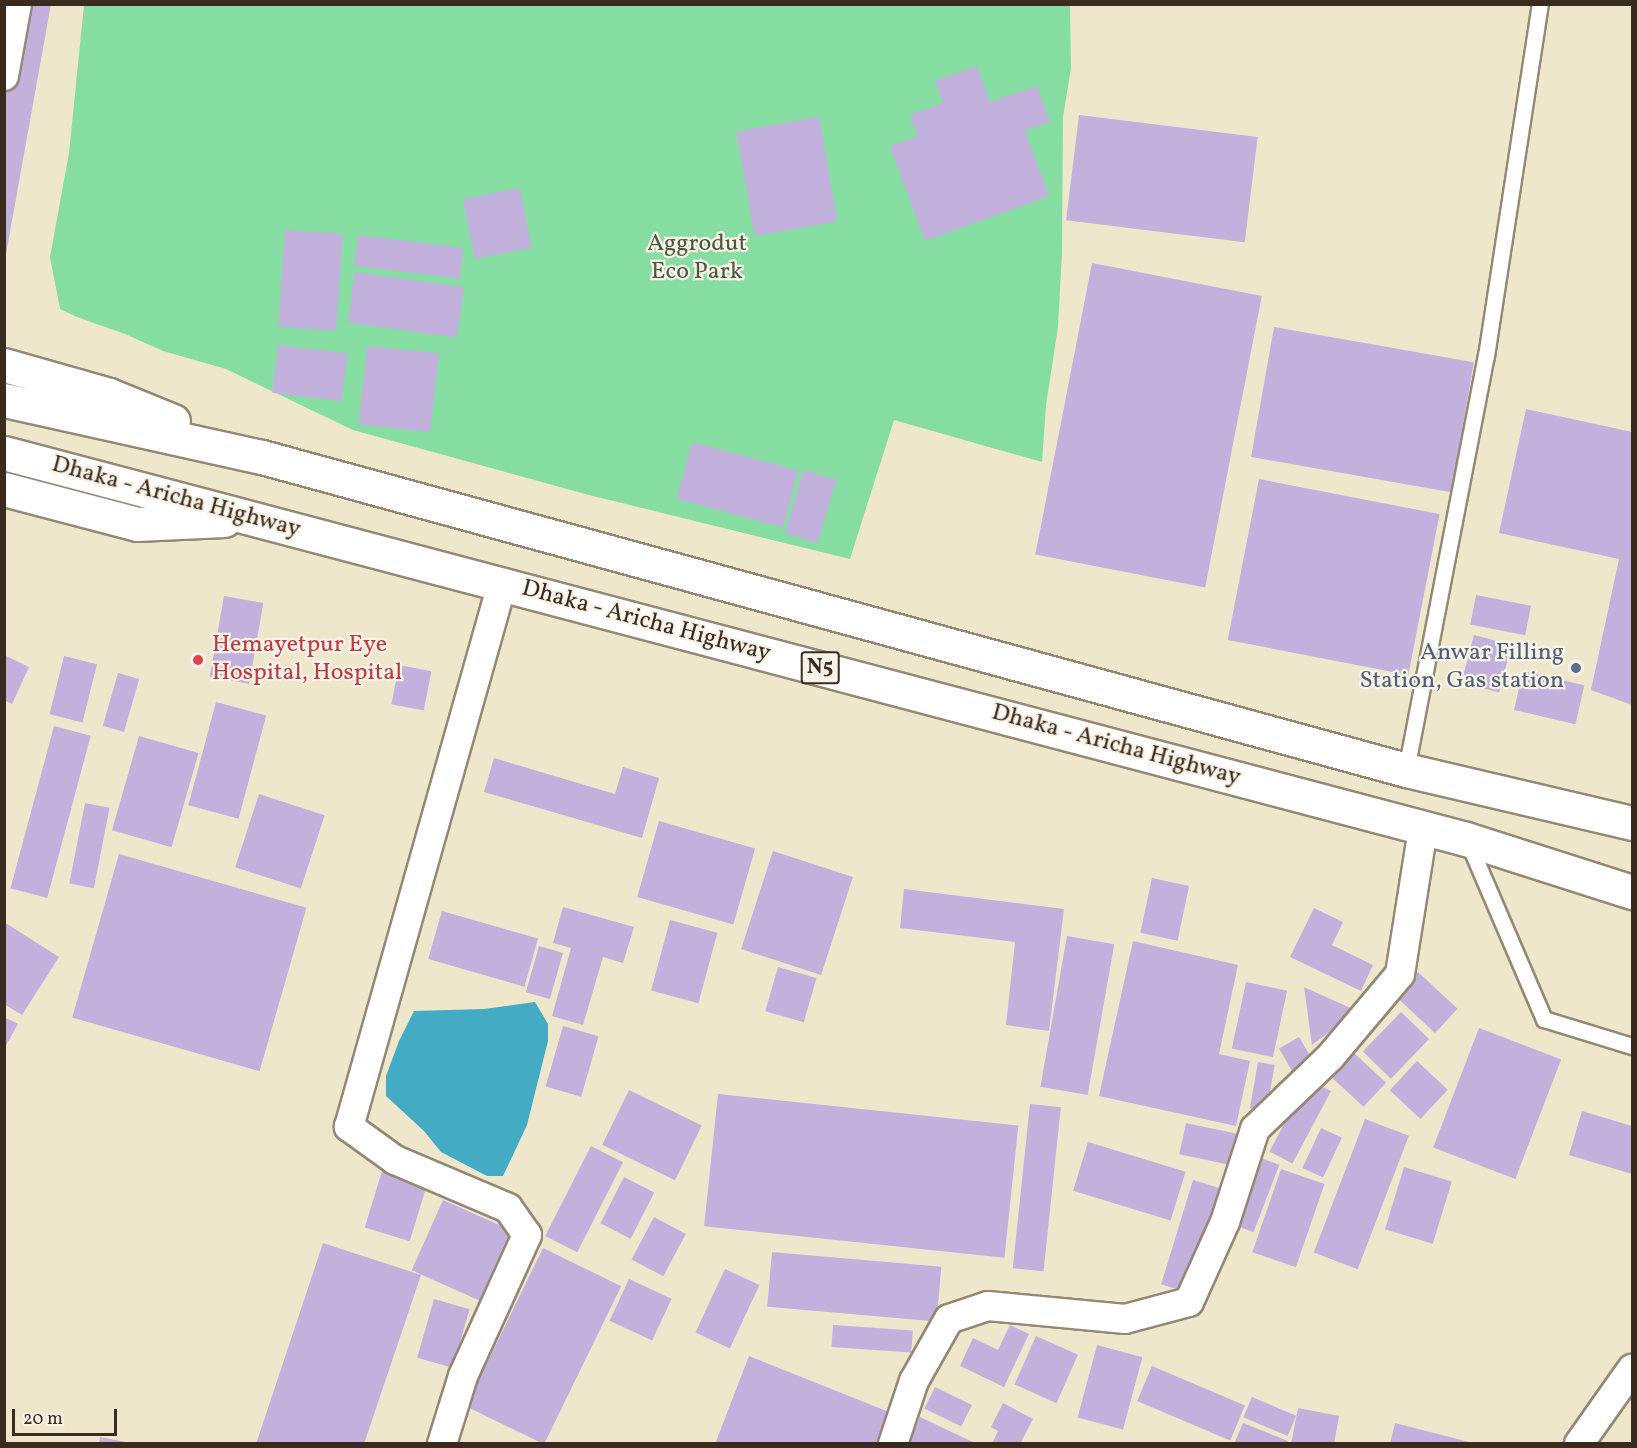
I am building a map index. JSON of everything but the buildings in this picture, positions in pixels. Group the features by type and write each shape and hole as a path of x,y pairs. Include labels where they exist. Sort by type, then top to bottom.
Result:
{"highway":[{"path":"4,365 109,395 262,457"},
{"name":"N5","path":"4,400 262,457 1406,770 1632,823"},
{"name":"Dhaka - Aricha Highway","path":"4,453 1467,839 1632,892"},
{"path":"4,489 138,524 256,518"}],"street":[{"path":"4,76 17,4"},
{"path":"442,1443 463,1376 526,1235 508,1208 395,1160 349,1127 502,584"},
{"path":"893,1443 914,1381 949,1319 988,1306 1125,1319 1189,1302 1225,1222 1255,1129 1331,1056 1400,974 1423,828"},
{"path":"1579,1443 1632,1369"}],"lane":[{"path":"1406,770 1486,356 1540,4"},
{"path":"1467,839 1544,1019 1632,1046"}],"green space":[{"name":"Aggrodut Eco Park","path":"84,5 1070,5 1071,68 1063,117 1062,253 1058,327 1046,405 1042,462 894,420 850,559 589,495 353,430 226,369 163,351 60,309 50,257 69,153"}],"water":[{"path":"535,1002 548,1024 548,1041 527,1125 503,1176 487,1176 441,1152 424,1131 386,1096 386,1076 399,1041 414,1011 484,1009"}],"place":[{"name":"Hemayetpur Eye Hospital, Hospital","path":"198,660"},
{"name":"Anwar Filling Station, Gas station","path":"1576,668"}]}
